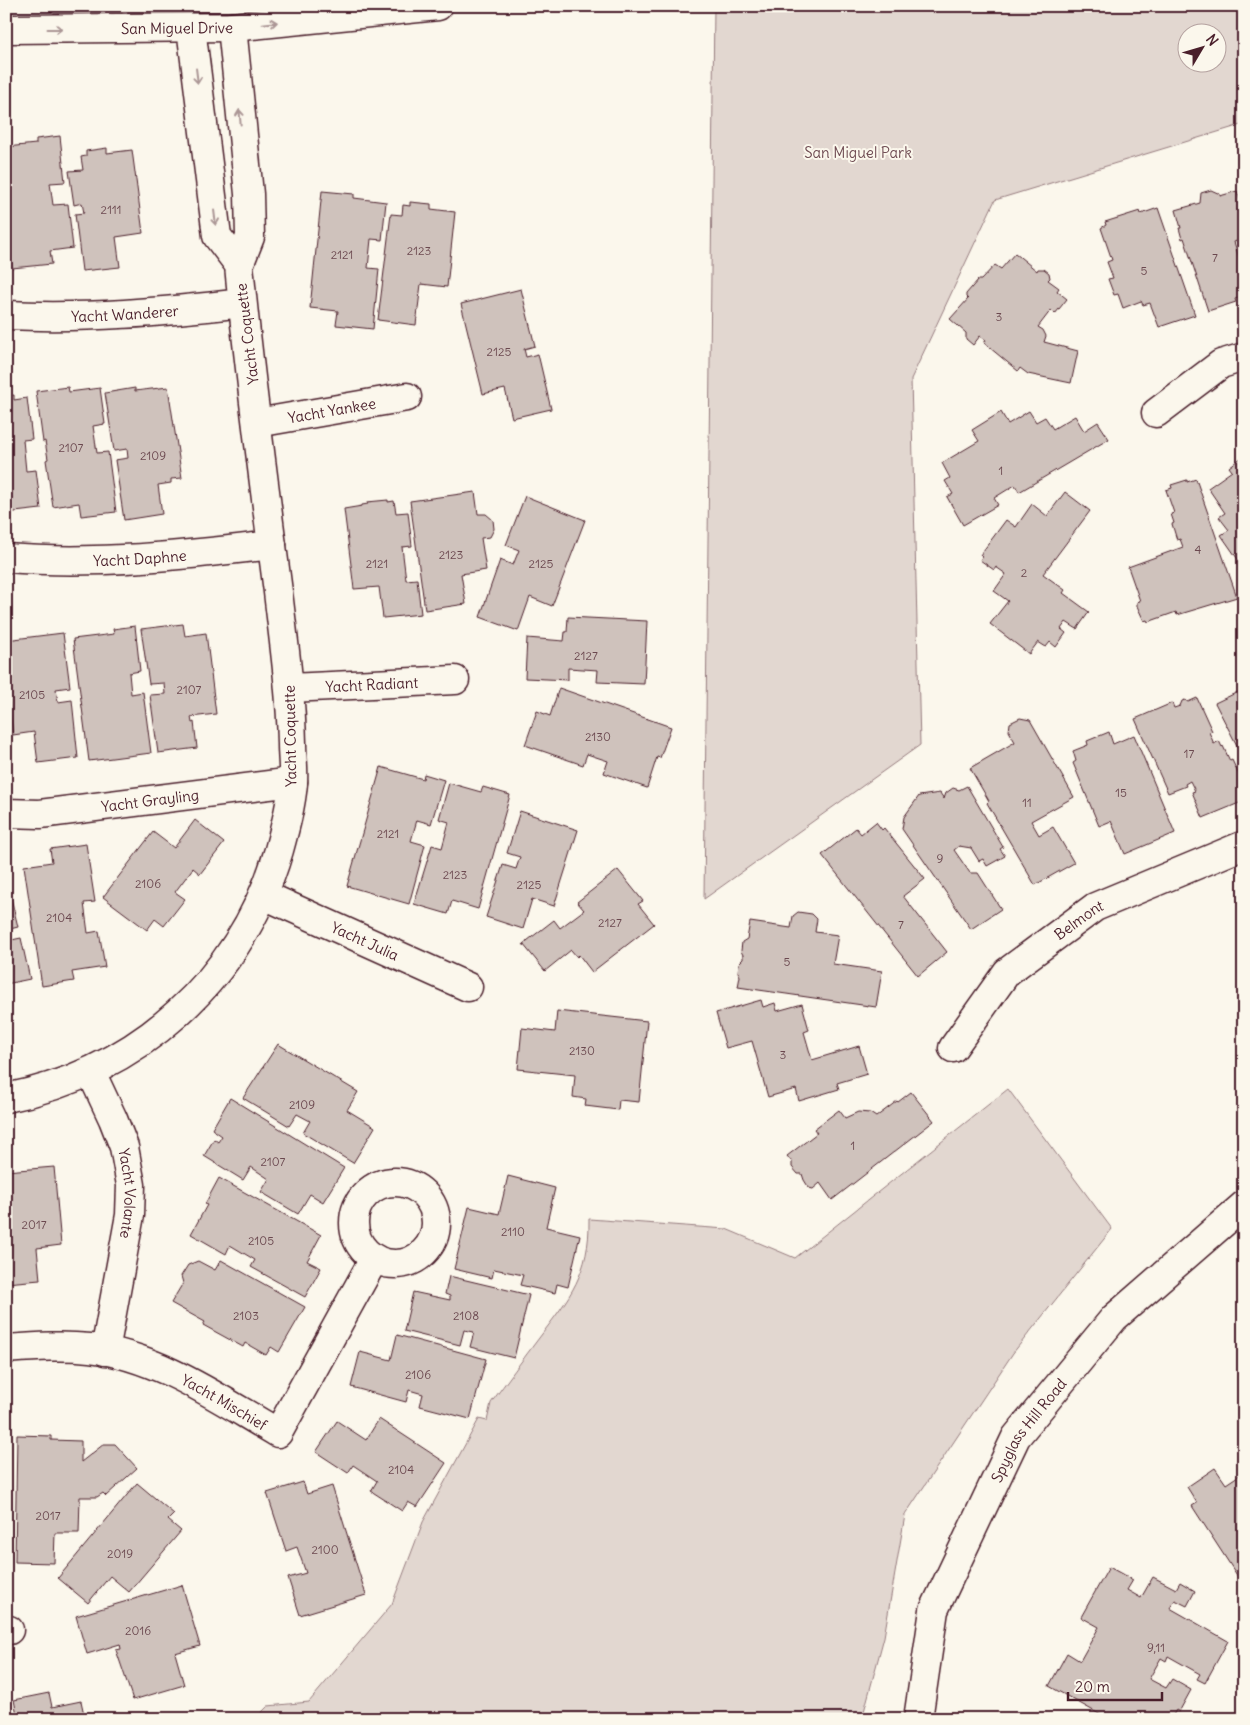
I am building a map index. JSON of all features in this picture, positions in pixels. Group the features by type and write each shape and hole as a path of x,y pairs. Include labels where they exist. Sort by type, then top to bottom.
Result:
{"street":[{"name":"San Miguel Drive","path":"6,29 232,27 438,6"},
{"name":"Yacht Coquette","path":"6,1098 39,1092 91,1072 141,1043 186,1006 224,962 255,913 272,874 287,821 293,782 290,688 242,303 239,265 250,237 249,194 232,27"},
{"name":"Yacht Coquette","path":"191,28 217,236 239,265"},
{"path":"209,169 245,166"},
{"name":"Yacht Wanderer","path":"6,315 82,316 140,314 242,303"},
{"path":"1156,413 1221,364 1244,357"},
{"name":"Yacht Yankee","path":"257,423 407,397"},
{"name":"Yacht Daphne","path":"6,558 42,561 155,558 272,545"},
{"name":"Yacht Radiant","path":"290,688 455,680"},
{"name":"Yacht Grayling","path":"6,812 40,814 293,782"},
{"name":"Belmont","path":"953,1048 1007,972 1095,907 1244,844"},
{"name":"Yacht Julia","path":"264,896 468,987"},
{"name":"Yacht Volante","path":"91,1072 124,1147 131,1186 130,1215 105,1351"},
{"name":"Spyglass Hill Road","path":"918,1719 934,1610 1016,1437 1114,1318 1244,1205"},
{"name":"Yacht Mischief","path":"6,1349 43,1346 105,1351 148,1363 189,1382 278,1433 374,1260"}],"green space":[{"name":"San Miguel Park","path":"714,6 1244,6 1244,124 995,200 911,379 920,745 704,899"},
{"path":"1008,1089 1112,1229 1013,1353 905,1515 884,1637 862,1719 255,1719 268,1706 309,1702 392,1604 423,1522 479,1419 487,1421 491,1403 569,1297 582,1270 586,1255 589,1219 726,1229 795,1258"}],"building":[{"path":"60,136 65,182 50,183 53,205 68,204 73,248 50,251 52,264 12,268 6,218 6,147 36,144 36,139"},
{"path":"107,148 107,153 132,150 143,233 116,237 120,267 82,271 75,214 84,213 82,203 74,205 69,171 83,170 81,157 86,156 86,151"},
{"path":"1211,190 1220,194 1220,196 1237,191 1244,213 1238,214 1244,230 1244,238 1234,242 1244,273 1244,296 1235,299 1236,302 1208,311 1184,238 1182,239 1176,210 1200,203 1201,193"},
{"path":"322,191 354,194 354,198 386,202 382,240 371,239 368,268 379,269 373,329 336,325 338,311 310,308"},
{"path":"410,202 431,204 431,209 455,212 447,287 421,284 416,325 378,320 391,214 402,215 403,205 410,206"},
{"path":"1158,208 1195,315 1159,327 1150,303 1143,305 1141,301 1123,308 1118,294 1114,295 1108,279 1113,278 1107,262 1112,260 1101,228 1106,225 1105,222 1140,211 1141,214"},
{"path":"1015,253 1037,271 1038,269 1044,269 1049,273 1050,278 1048,280 1059,288 1057,291 1067,299 1055,314 1051,310 1038,327 1043,330 1046,336 1044,342 1078,351 1071,383 1028,374 1020,368 1018,371 984,343 986,340 980,336 973,345 966,339 966,333 950,319 968,299 966,294 978,280 981,280 995,265 1001,269"},
{"path":"521,289 535,346 524,349 526,357 538,354 551,409 512,418 505,389 483,394 461,304"},
{"path":"68,387 69,392 100,388 105,424 93,426 97,453 108,452 116,512 81,516 79,503 53,507 46,460 48,459 45,441 43,442 36,391"},
{"path":"168,387 182,478 171,479 171,483 158,485 162,514 124,520 115,460 128,458 127,449 114,451 105,393 135,388 135,391"},
{"path":"14,395 14,400 27,398 32,439 23,440 26,471 36,470 41,509 6,513 6,396"},
{"path":"1029,411 1036,422 1045,417 1053,429 1075,416 1084,431 1098,422 1109,439 1019,492 1015,485 994,498 998,505 963,525 947,497 953,494 945,481 950,478 942,463 979,441 972,430 1001,412 1008,424"},
{"path":"1242,457 1244,459 1244,568 1221,535 1229,530 1219,517 1225,513 1208,488 1232,471 1229,467"},
{"path":"1196,479 1237,597 1177,615 1176,612 1148,622 1147,620 1144,621 1137,606 1137,602 1140,601 1128,567 1183,547 1180,539 1177,540 1172,524 1174,523 1171,514 1174,513 1166,490 1172,488 1171,485"},
{"path":"475,492 478,514 486,514 493,520 494,529 490,537 481,538 486,570 461,574 466,604 425,610 410,501"},
{"path":"1065,492 1090,511 1043,574 1065,590 1063,593 1089,612 1077,629 1066,622 1061,629 1066,633 1056,647 1050,642 1046,647 1038,642 1029,654 990,624 1008,601 994,591 1006,574 996,567 994,570 980,560 982,557 980,555 1006,520 1016,527 1032,504 1047,516"},
{"path":"525,496 585,520 552,606 530,597 518,631 480,617 500,560 513,565 519,550 506,545"},
{"path":"388,500 388,502 394,501 396,513 408,512 412,546 402,547 406,580 417,579 421,614 383,618 379,587 354,589 344,509 362,506 368,504 367,502"},
{"path":"568,617 647,621 644,684 597,682 598,670 568,668 568,680 525,678 527,638 564,641"},
{"path":"183,624 185,636 206,633 216,714 191,717 192,723 194,722 197,748 158,753 150,695 165,694 164,683 149,684 141,629"},
{"path":"135,626 140,671 129,673 131,694 143,692 151,753 89,761 73,639 114,634 113,629"},
{"path":"63,633 70,687 56,689 58,702 72,700 78,758 38,763 34,732 13,735 6,678 6,640"},
{"path":"559,688 671,727 660,758 657,757 647,788 604,773 608,761 587,754 583,765 525,745 537,711 550,716"},
{"path":"1244,689 1244,759 1215,703"},
{"path":"1197,698 1212,731 1209,732 1214,744 1219,741 1223,746 1244,786 1244,801 1203,818 1192,792 1195,791 1190,781 1185,784 1186,786 1168,793 1135,719 1172,703 1174,708 1180,706 1182,701 1188,702"},
{"path":"1020,718 1030,720 1074,797 1031,821 1039,835 1053,827 1074,863 1035,885 987,803 989,801 970,768 1015,742 1009,731 1010,723"},
{"path":"1109,732 1113,744 1134,735 1175,833 1125,854 1111,821 1099,826 1073,763 1076,761 1073,751 1088,745 1087,741"},
{"path":"381,767 423,779 424,774 444,780 431,824 417,820 411,841 425,845 409,904 347,886"},
{"path":"449,783 481,792 483,787 510,795 478,909 452,901 448,914 414,904 432,845 442,848 449,822 439,819"},
{"path":"967,786 1003,847 1000,849 1005,856 987,866 983,859 979,861 971,848 959,846 954,850 970,873 978,873 1001,909 971,929 902,829 904,817 919,796 940,793 944,799 946,793 953,788 959,790"},
{"path":"520,811 578,830 554,906 532,899 523,929 486,917 503,865 516,869 520,857 507,853"},
{"path":"195,820 224,843 200,874 193,868 175,892 185,899 164,926 155,919 147,930 103,897 153,832 174,848"},
{"path":"876,822 882,830 884,828 925,879 903,896 947,952 918,976 822,855 856,828 861,834"},
{"path":"86,844 95,902 84,903 88,933 99,931 105,967 72,972 74,981 42,986 24,866 52,862 50,849"},
{"path":"618,870 643,901 638,904 654,924 592,972 579,955 577,957 571,950 545,971 523,944 554,920 560,928 584,910 577,902"},
{"path":"6,877 18,927 6,930"},
{"path":"798,912 812,914 817,919 815,932 838,935 833,964 882,971 876,1007 738,987 740,976 738,972 739,963 743,959 741,951 742,942 747,939 750,922 791,928 793,916"},
{"path":"6,937 7,941 21,938 30,979 6,984"},
{"path":"761,1000 763,1007 775,1003 777,1011 802,1004 809,1030 804,1032 812,1060 859,1046 867,1074 837,1083 839,1089 799,1101 796,1089 768,1097 752,1041 726,1048 716,1013"},
{"path":"557,1011 647,1021 639,1102 619,1100 618,1110 585,1106 586,1099 573,1097 575,1075 518,1069 522,1028 555,1032"},
{"path":"278,1044 358,1092 347,1110 375,1127 353,1163 303,1133 310,1121 297,1114 289,1126 243,1098"},
{"path":"911,1092 934,1121 832,1200 820,1183 813,1189 809,1188 802,1174 798,1174 792,1167 792,1162 787,1156 817,1133 814,1129 839,1110 845,1118 858,1112 870,1113 876,1117"},
{"path":"230,1098 344,1168 323,1202 310,1194 298,1214 261,1192 269,1179 251,1167 243,1180 204,1156 214,1139 218,1142 222,1136 212,1129"},
{"path":"54,1167 61,1245 37,1248 40,1280 6,1283 6,1225 9,1224 8,1212 6,1212 6,1171"},
{"path":"508,1176 555,1188 546,1227 580,1235 568,1287 557,1284 555,1293 520,1285 523,1275 494,1269 492,1278 454,1269 469,1207 499,1214"},
{"path":"219,1178 321,1235 307,1261 321,1268 305,1297 251,1267 255,1260 230,1245 226,1254 191,1234"},
{"path":"221,1260 305,1307 279,1352 271,1347 266,1355 245,1343 243,1347 203,1325 205,1322 171,1303 183,1283 181,1276 188,1265 198,1261 215,1270"},
{"path":"449,1276 529,1295 514,1358 470,1347 474,1332 464,1330 460,1345 404,1331 413,1292 450,1300 450,1296 445,1294"},
{"path":"397,1335 486,1359 470,1419 420,1406 423,1394 409,1390 406,1402 351,1387 360,1352 391,1360"},
{"path":"379,1419 446,1463 417,1507 408,1502 402,1511 371,1491 377,1481 353,1465 348,1473 316,1452 337,1421 366,1440"},
{"path":"17,1435 51,1436 51,1440 81,1441 81,1462 104,1444 115,1444 137,1468 106,1496 103,1493 97,1497 80,1497 79,1533 55,1533 54,1563 15,1562"},
{"path":"1215,1468 1226,1484 1244,1472 1244,1586 1192,1506 1197,1503 1187,1487"},
{"path":"303,1482 307,1494 332,1486 366,1595 300,1615 288,1578 306,1573 297,1547 286,1551 267,1493"},
{"path":"137,1483 174,1514 168,1520 181,1531 129,1592 110,1576 88,1603 58,1578"},
{"path":"1109,1567 1133,1580 1127,1590 1141,1598 1153,1577 1176,1589 1180,1582 1195,1591 1187,1606 1175,1600 1170,1608 1228,1641 1205,1683 1197,1679 1200,1674 1168,1656 1166,1661 1161,1658 1149,1679 1166,1688 1172,1679 1191,1690 1179,1712 1176,1710 1171,1719 1108,1719 1049,1686 1067,1653 1080,1661 1099,1627 1081,1617"},
{"path":"182,1585 200,1646 175,1653 184,1685 133,1700 116,1650 121,1649 120,1644 87,1654 76,1616"},
{"path":"49,1693 52,1707 81,1701 85,1719 18,1719 14,1700"}]}
